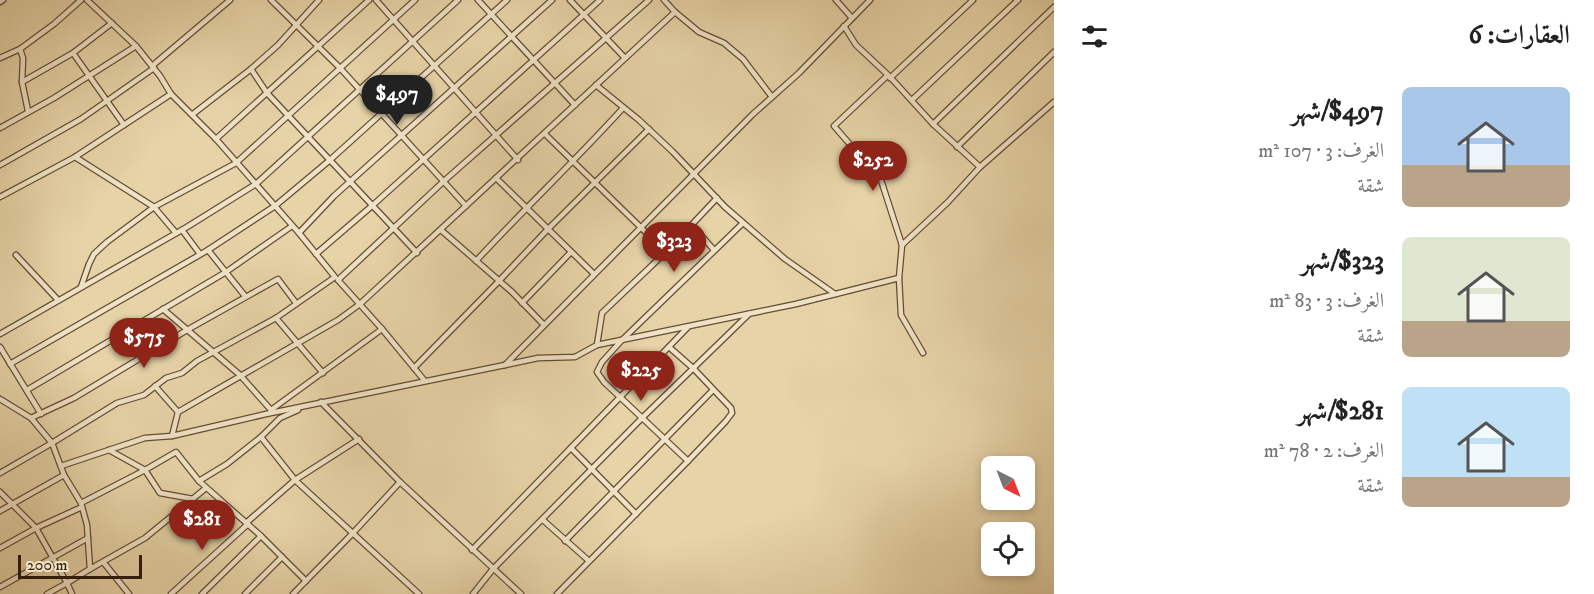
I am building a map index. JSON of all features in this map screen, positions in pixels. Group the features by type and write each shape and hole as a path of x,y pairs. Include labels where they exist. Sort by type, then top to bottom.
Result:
{"street":[{"path":"0,58 20,49 54,24 81,0"},
{"path":"87,0 136,46 171,94 193,114 256,184 424,380"},
{"path":"0,165 81,119 107,101 153,67 230,0"},
{"path":"271,0 340,68 466,206"},
{"path":"193,114 278,45 319,0"},
{"path":"216,140 369,0"},
{"path":"376,0 518,160"},
{"path":"81,287 94,254 154,207 236,163 415,0"},
{"path":"0,334 182,230 256,184 458,0"},
{"path":"478,0 575,105"},
{"path":"10,364 208,250 275,206 330,160 507,0"},
{"path":"299,233 351,181 552,0"},
{"path":"570,0 625,58"},
{"path":"316,254 600,0"},
{"path":"0,473 117,403 144,395 166,378 182,373 197,361 276,318 296,303 337,279 496,134 649,0"},
{"path":"664,0 699,32 724,43 743,59 772,97"},
{"path":"836,0 852,18"},
{"path":"505,364 870,0"},
{"path":"923,353 901,315 902,245 881,180 834,126 973,0"},
{"path":"912,100 1017,0"},
{"path":"933,124 1054,7"},
{"path":"172,436 178,412 338,320 360,304 518,160 675,12"},
{"path":"22,82 73,52 112,23"},
{"path":"844,26 863,53 912,100 933,124 980,167"},
{"path":"0,128 136,46"},
{"path":"20,49 23,58 22,82 28,111"},
{"path":"73,52 124,124"},
{"path":"957,147 1054,52"},
{"path":"251,69 267,93 417,253"},
{"path":"596,85 649,129 717,198 785,260 835,294"},
{"path":"0,197 75,157 171,94"},
{"path":"902,245 948,202 980,167 1054,102"},
{"path":"476,261 624,108"},
{"path":"414,368 548,229 649,129"},
{"path":"545,134 666,252"},
{"path":"75,157 154,207 176,233"},
{"path":"496,178 594,274"},
{"path":"597,345 602,313 666,252 717,198"},
{"path":"688,461 604,382 597,372 602,362 621,341 743,222"},
{"path":"692,225 714,250"},
{"path":"27,390 226,272 292,226"},
{"path":"182,230 200,254"},
{"path":"441,230 499,281 544,325"},
{"path":"208,250 245,296"},
{"path":"522,303 572,252"},
{"path":"16,255 58,300"},
{"path":"61,466 145,438 172,436 505,364 538,358 575,357 597,345 750,314 900,278"},
{"path":"31,418 74,398 245,296 278,279 296,303"},
{"path":"164,309 240,375 271,410"},
{"path":"473,594 493,569 642,418 750,314"},
{"path":"276,318 323,373"},
{"path":"472,550 688,327"},
{"path":"266,414 382,329"},
{"path":"0,347 41,414"},
{"path":"557,594 732,413 731,408 694,369 669,347"},
{"path":"155,386 178,412"},
{"path":"565,541 713,390"},
{"path":"0,399 31,418 52,443 64,475 81,505 87,525 90,569"},
{"path":"321,402 400,482 520,594"},
{"path":"199,482 227,464 261,437 280,418 310,405"},
{"path":"261,437 295,480 419,594"},
{"path":"171,594 295,480 359,439"},
{"path":"571,448 636,514"},
{"path":"110,450 145,470 160,493 193,499"},
{"path":"0,548 176,452 199,482 261,536 306,581"},
{"path":"0,511 64,475"},
{"path":"293,594 354,533 400,482"},
{"path":"47,594 145,538 206,488"},
{"path":"0,492 36,528 72,594"},
{"path":"543,520 589,561"},
{"path":"202,594 261,536"},
{"path":"0,587 88,538"},
{"path":"245,594 282,557"},
{"path":"104,562 129,594"}]}
